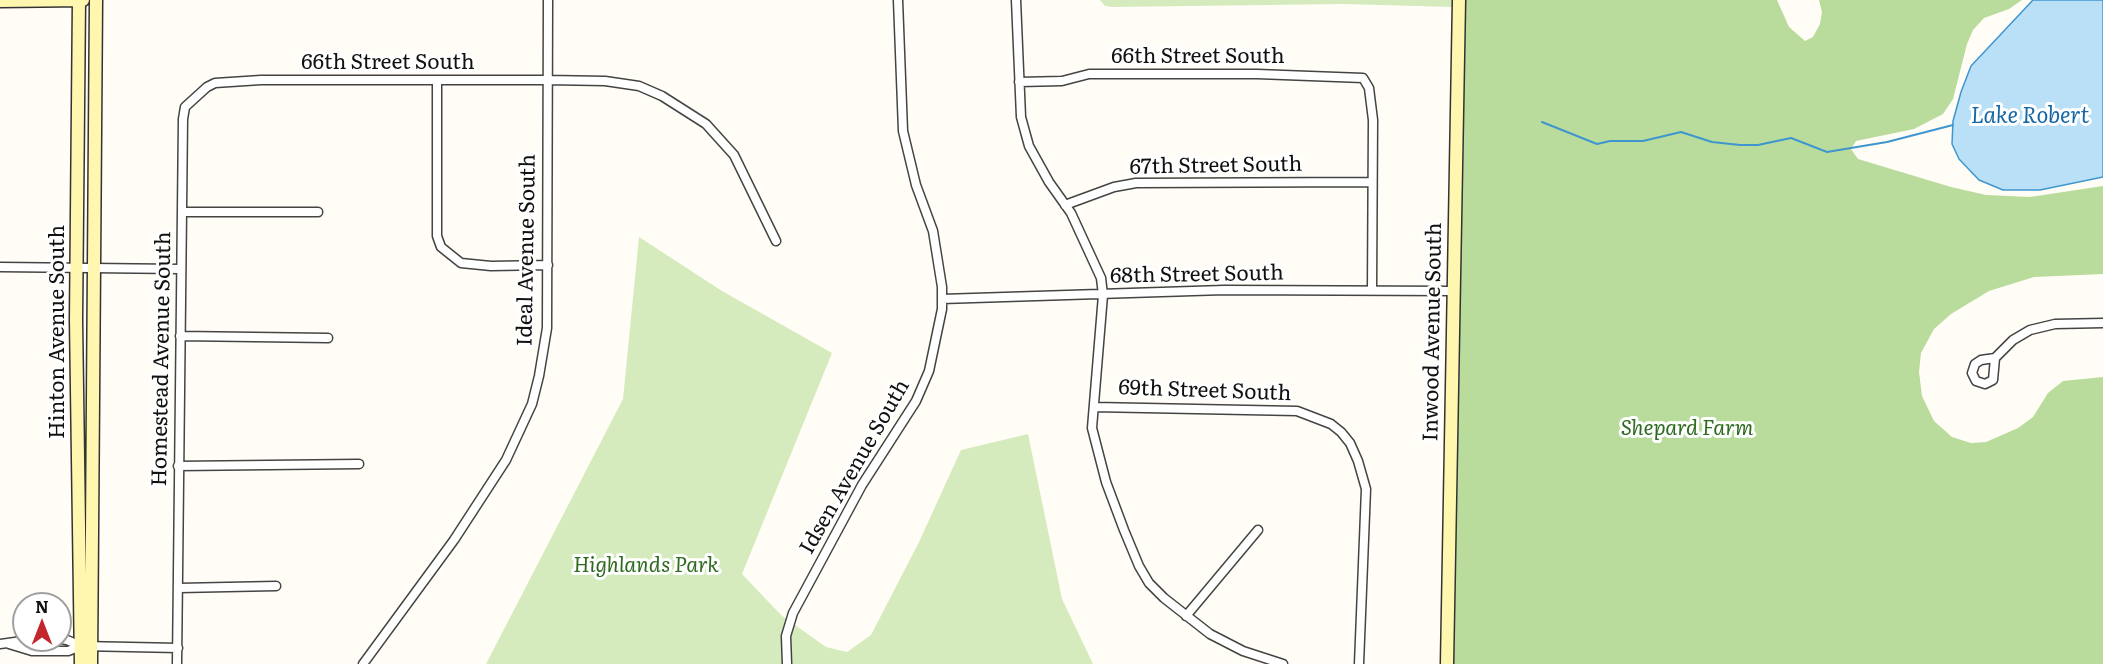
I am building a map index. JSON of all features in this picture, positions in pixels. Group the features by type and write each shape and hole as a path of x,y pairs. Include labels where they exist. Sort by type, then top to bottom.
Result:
{"main road":[{"name":"Hinton Avenue South","path":"81,0 76,268 86,646 91,664"},
{"path":"0,1 81,0"},
{"name":"Hinton Avenue South","path":"81,664 86,646 96,0"},
{"name":"Inwood Avenue South","path":"1447,664 1459,0"}],"street":[{"name":"Ideal Avenue South","path":"363,664 454,540 506,460 531,404 544,350 548,265 548,0"},
{"name":"Idsen Avenue South","path":"787,664 786,636 793,613 862,485 901,428 929,371 942,299 933,231 916,185 903,131 898,0"},
{"path":"1017,0 1021,117 1029,146 1065,205 1097,265 1103,295 1092,428 1095,446 1139,566 1149,583 1210,634 1243,651 1282,664"},
{"name":"66th Street South","path":"1019,82 1062,81 1089,75 1352,76 1363,78 1369,91 1373,120 1372,182"},
{"name":"66th Street South","path":"229,82 548,80 605,81 639,86 662,96 698,118 734,155 776,241"},
{"path":"437,81 437,236 441,247 461,262 491,266 548,265"},
{"name":"Homestead Avenue South","path":"177,664 183,119 185,107 207,87 215,83 229,82"},
{"path":"1372,182 1372,290"},
{"name":"67th Street South","path":"1065,205 1114,187 1136,183 1372,182"},
{"path":"182,212 318,212"},
{"path":"0,267 181,269"},
{"name":"68th Street South","path":"942,299 1224,290 1453,291"},
{"path":"1995,358 2013,339 2034,329 2058,324 2103,323"},
{"path":"180,336 328,338"},
{"name":"69th Street South","path":"1094,406 1297,411 1331,424 1344,435 1358,461 1366,489 1359,664"},
{"path":"178,466 359,464"},
{"path":"1186,616 1258,530"},
{"path":"179,588 276,586"},
{"path":"72,641 86,646"},
{"path":"4,644 32,651 68,651 86,646 178,648"}],"green space":[{"path":"1100,0 1454,0 1454,7 1344,4 1112,7 1105,6"},
{"name":"Shepard Farm","path":"1464,0 1777,0 1789,27 1805,41 1813,37 1820,24 1822,12 1819,0 2022,0 2009,9 1984,18 1973,30 1967,44 1953,99 1943,114 1914,129 1856,141 1851,149 1858,159 1986,195 2030,197 2103,186 2103,274 2034,277 1989,291 1951,314 1934,329 1921,353 1919,372 1922,396 1934,421 1952,437 1971,443 1986,442 2018,428 2033,417 2048,393 2063,381 2103,377 2103,664 1451,664"},
{"name":"Highlands Park","path":"639,237 722,291 832,353 742,574 781,615 826,647 847,652 871,635 919,542 961,450 1028,434 1062,599 1093,664 486,664 623,399"}],"water":[{"name":"Lake Robert","path":"2033,0 2103,0 2103,177 2040,190 2003,190 1979,180 1959,159 1952,144 1953,121 1971,66"}],"waterway":[{"path":"1542,122 1597,144 1610,141 1643,141 1681,132 1712,142 1740,145 1758,145 1791,138 1827,152 1887,142 1953,125"}]}
